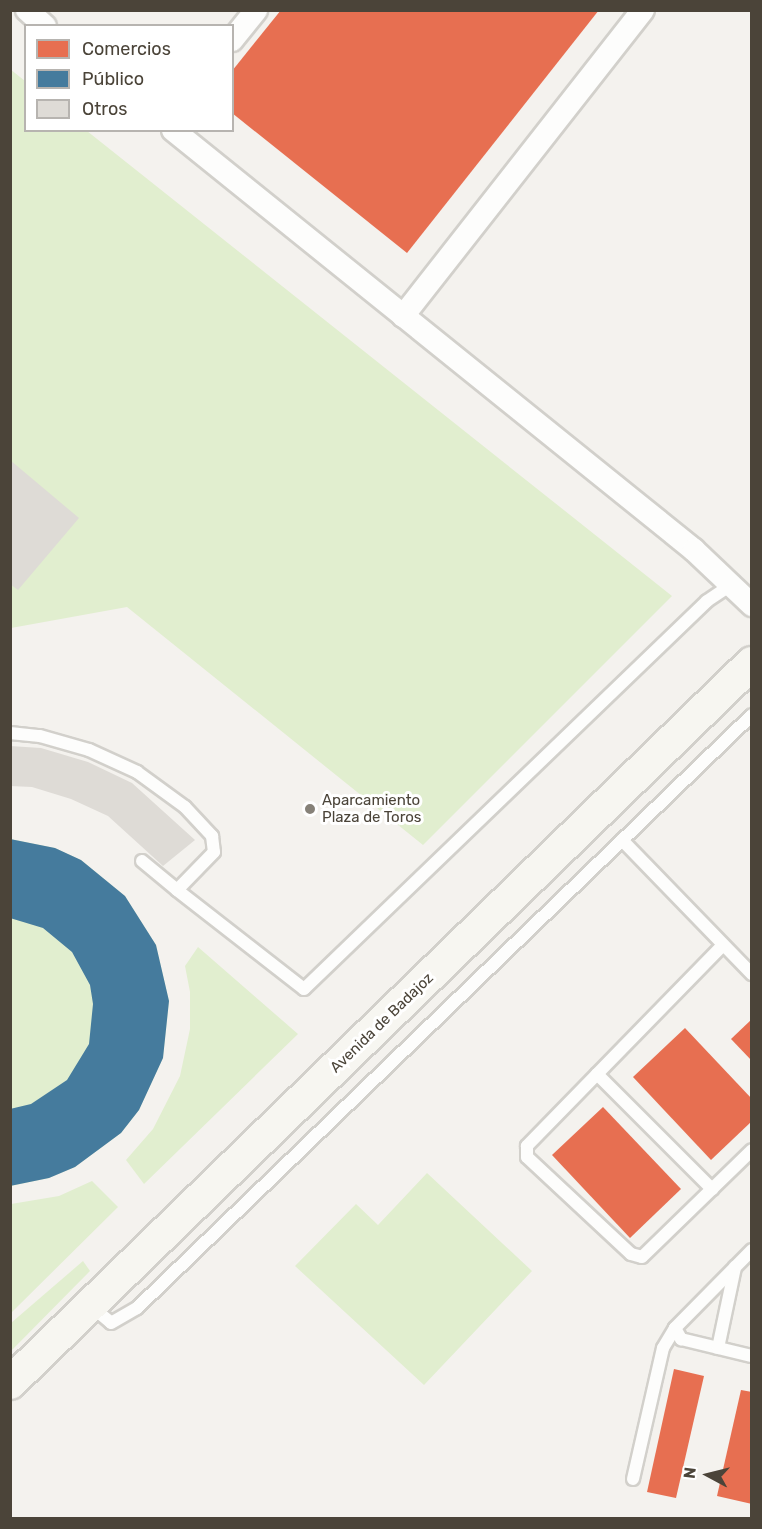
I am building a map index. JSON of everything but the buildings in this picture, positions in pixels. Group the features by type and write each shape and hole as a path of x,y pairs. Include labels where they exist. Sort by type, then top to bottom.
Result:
{"main road":[{"name":"Avenida de Badajoz","path":"11,1383 752,663"}],"street":[{"path":"27,10 43,24"},
{"path":"234,38 256,10"},
{"path":"403,316 643,10"},
{"path":"175,132 694,550 752,605"}],"lane":[{"path":"142,861 304,989 707,601 731,585"},
{"path":"91,1306 111,1323 137,1308 752,715"},
{"path":"10,733 40,736 89,750 137,772 185,807 212,836 214,852 177,890"},
{"path":"622,840 752,974"},
{"path":"723,945 527,1146 527,1157 631,1254 642,1257 752,1150"},
{"path":"597,1074 712,1189"},
{"path":"633,1479 663,1348 675,1328 736,1265 750,1256"},
{"path":"718,1348 736,1265"},
{"path":"675,1328 681,1339 752,1356"}],"green space":[{"path":"10,69 24,80 24,132 88,132 672,596 423,845 127,607 11,628"},
{"path":"11,839 55,848 81,860 125,896 156,945 169,1001 163,1058 139,1110 121,1133 75,1167 49,1178 11,1186"},
{"path":"198,947 298,1034 144,1184 126,1160 153,1129 180,1076 190,1029 190,992 185,966"},
{"path":"427,1173 532,1271 424,1385 295,1266 356,1204 378,1225"},
{"path":"92,1181 118,1207 11,1313 11,1204 59,1196"},
{"path":"83,1261 90,1271 11,1351 11,1323"}],"place":[{"name":"Aparcamiento Plaza de Toros","path":"310,809"}]}
